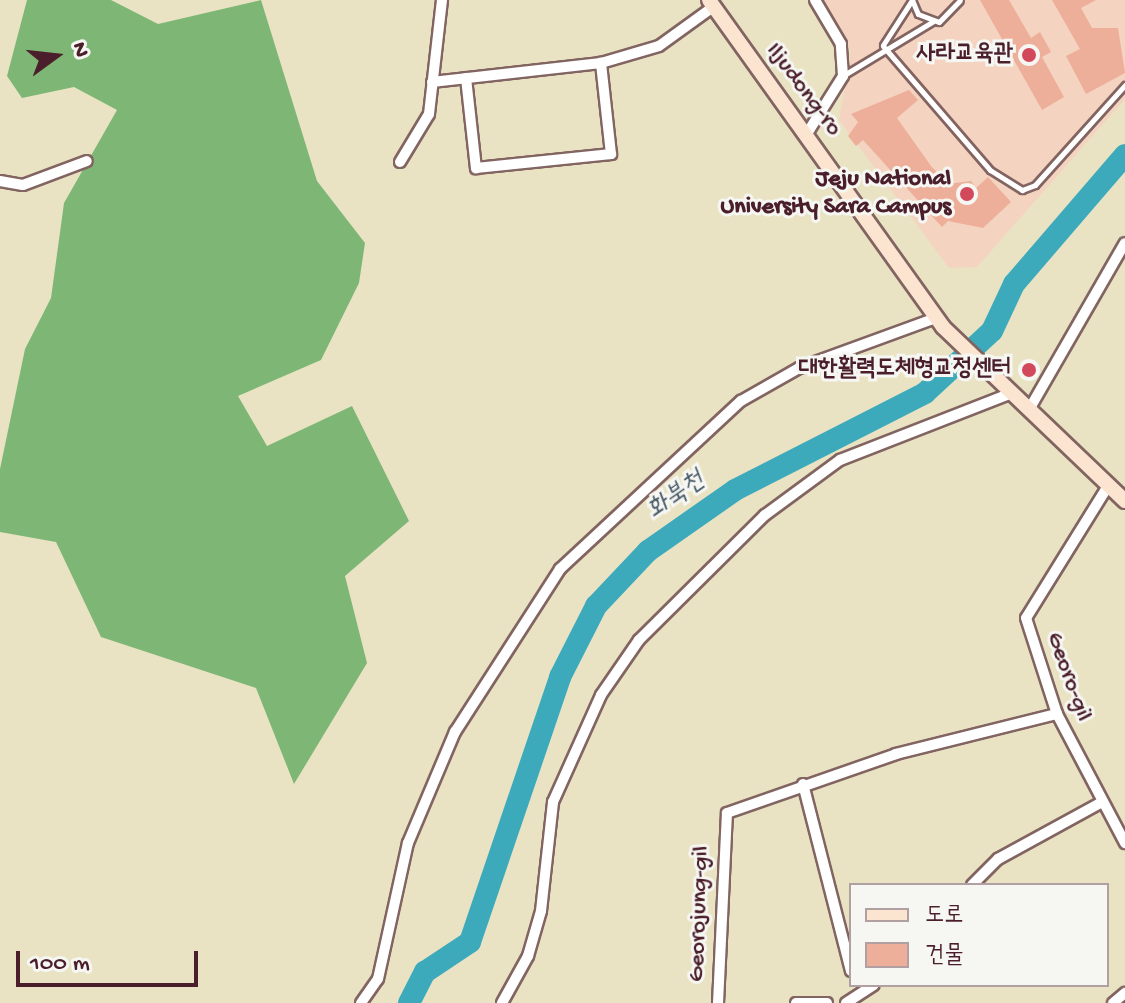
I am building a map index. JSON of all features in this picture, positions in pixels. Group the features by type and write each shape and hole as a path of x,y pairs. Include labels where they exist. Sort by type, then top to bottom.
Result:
{"main road":[{"name":"Iljudong-ro","path":"711,3 808,132 939,322 1009,394"},
{"path":"1009,394 1030,408 1125,501"}],"street":[{"path":"400,162 429,114 442,0"},
{"path":"808,132 843,76 841,44 815,0"},
{"path":"432,82 601,63 659,46 711,3"},
{"path":"466,78 476,168 611,154 601,63"},
{"path":"0,181 23,185 87,161"},
{"path":"1030,408 1125,243"},
{"path":"361,1003 378,979 408,843 455,732 560,569 741,401 799,368 939,322"},
{"path":"502,1003 528,956 541,911 553,802 601,695 639,640 765,515 840,460 1009,394"},
{"name":"Georo-gil","path":"1108,486 1026,618 1057,714 1125,843"},
{"name":"Georojung-gil","path":"718,1003 727,813 803,784 1057,714"},
{"path":"803,784 849,963"},
{"path":"974,883 998,859 1102,802"},
{"path":"1113,1003 1125,993"},
{"path":"846,1003 859,1000"},
{"path":"796,1003 827,1003"}],"lane":[{"path":"883,46 912,0 932,22"},
{"path":"843,76 883,46 932,22 953,16 960,0"},
{"path":"883,46 1004,184 1035,185 1125,85"}],"shaded area":[{"name":"Jeju National University Sara Campus","path":"821,0 1125,0 1125,99 977,267 949,268 839,120 851,51"}],"green space":[{"path":"27,0 111,0 158,24 261,0 317,181 365,243 359,283 321,360 238,396 267,446 352,406 409,521 345,576 367,663 294,784 256,688 101,637 56,542 0,532 0,469 25,349 51,298 64,203 117,110 74,87 22,98 7,76"}],"building":[{"name":"사라교육관","path":"980,0 1009,0 1031,38 1040,32 1051,52 1042,57 1064,97 1042,110"},
{"path":"1052,0 1096,0 1081,8 1092,28 1118,28 1125,73 1086,94 1066,56 1080,49"},
{"path":"909,90 918,100 897,118 931,166 948,184 971,181 976,188 988,177 1011,202 983,228 948,221 942,227 863,140 856,146 848,136 858,122 851,114"}],"waterway":[{"name":"화북천","path":"409,1003 425,972 470,942 560,677 596,606 648,551 735,490 925,393 992,331 1014,284 1125,155"}],"place":[{"name":"사라교육관","path":"1029,55"},
{"name":"Jeju National University Sara Campus","path":"967,194"},
{"name":"대한활력도체형교정센터","path":"1029,370"}]}
